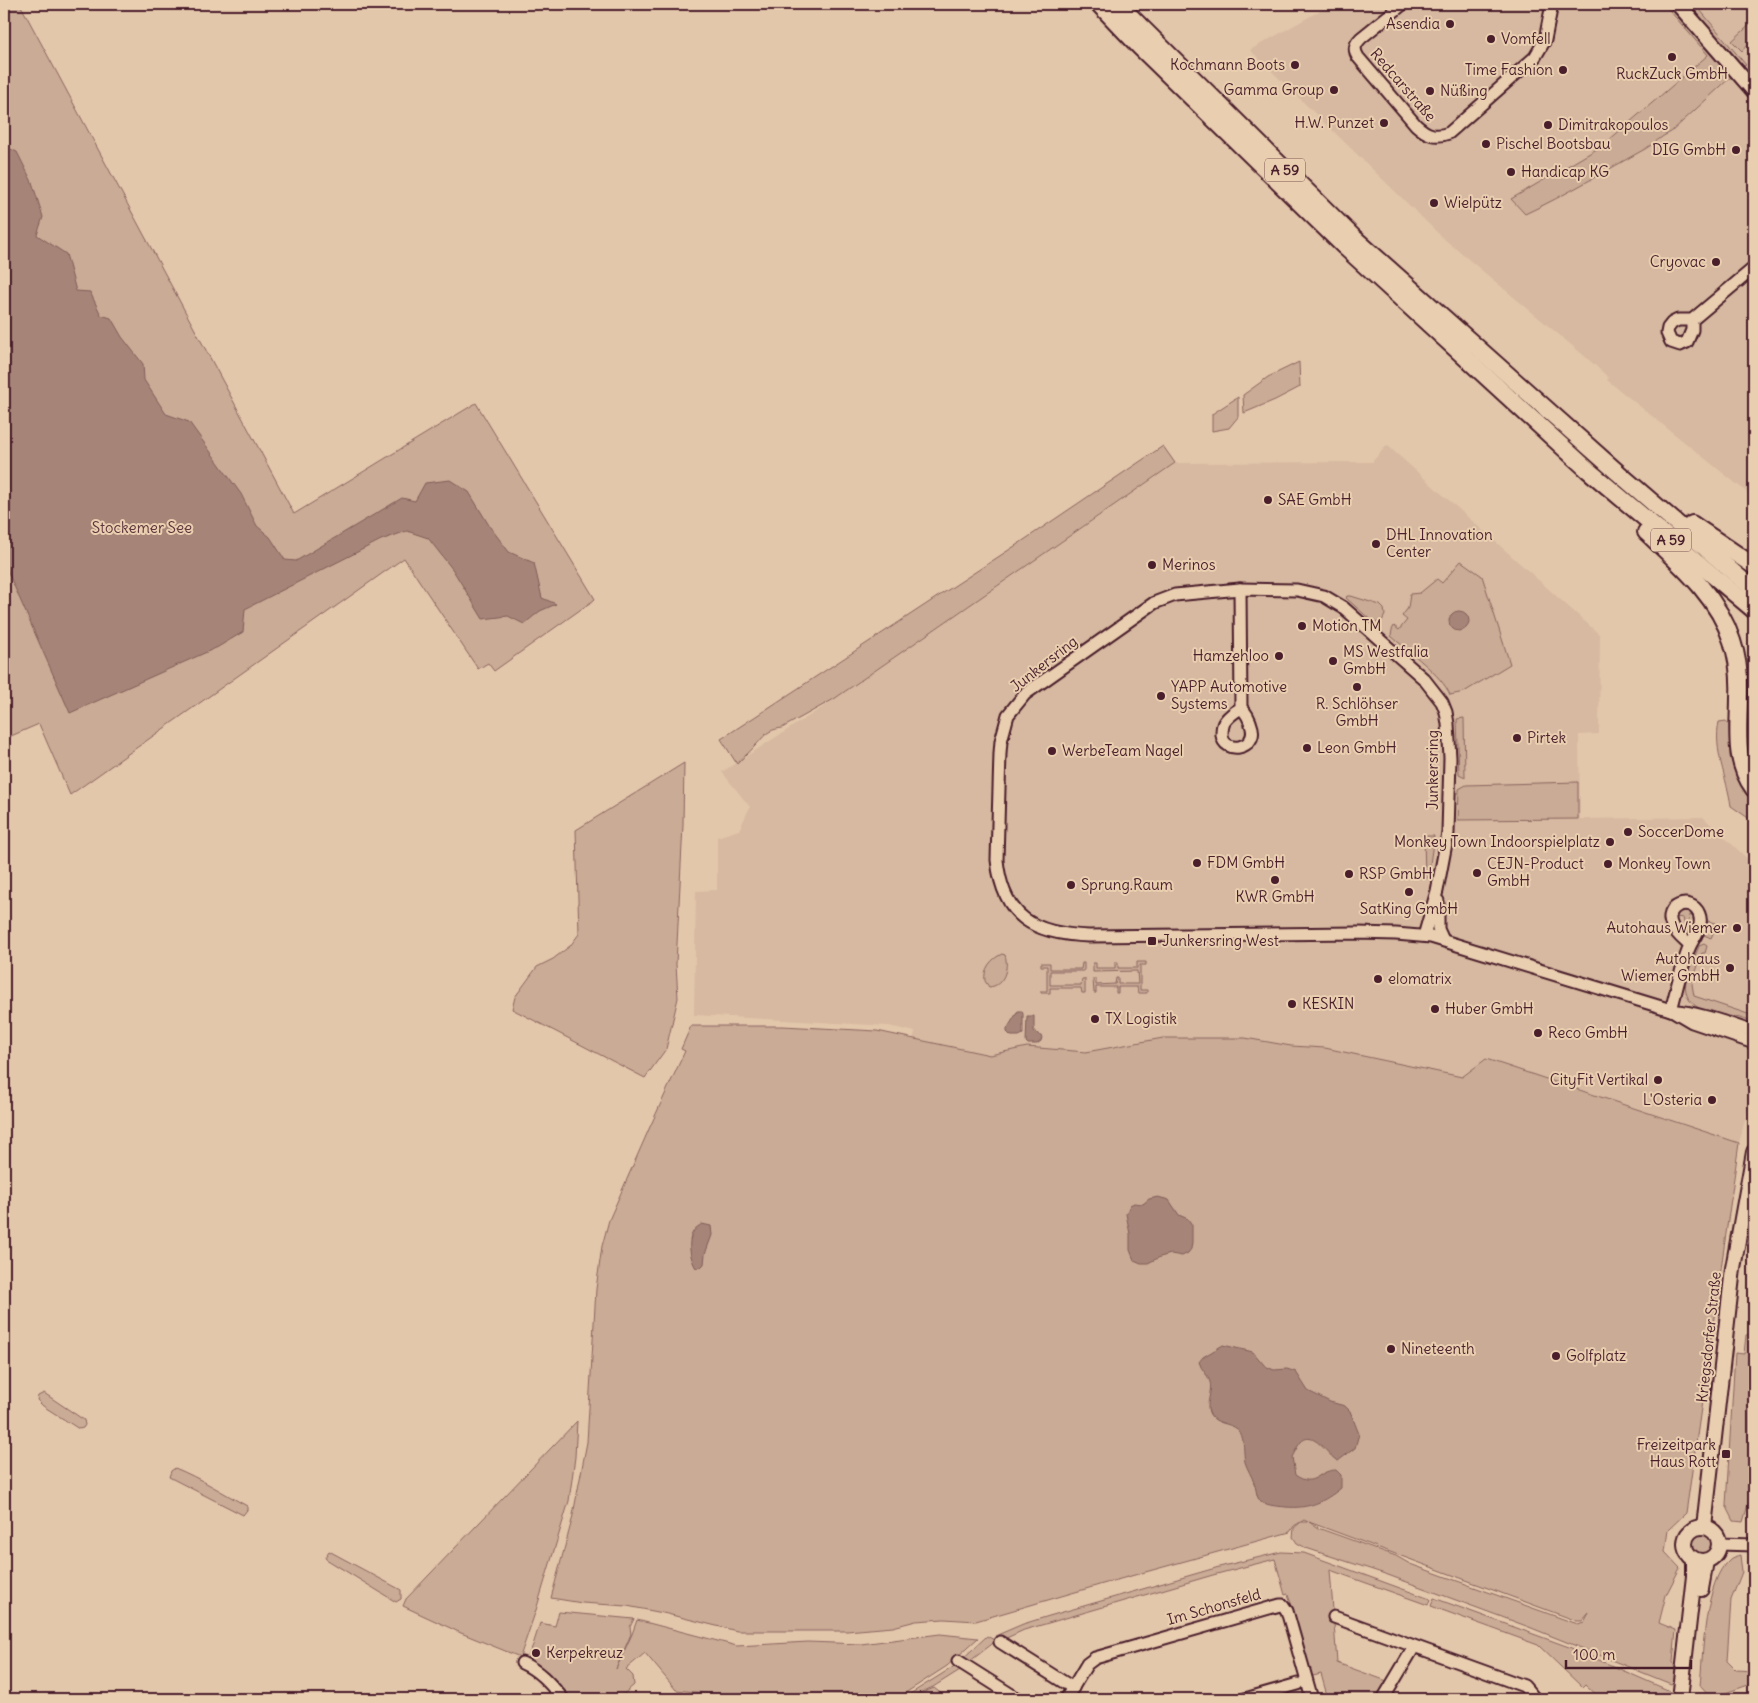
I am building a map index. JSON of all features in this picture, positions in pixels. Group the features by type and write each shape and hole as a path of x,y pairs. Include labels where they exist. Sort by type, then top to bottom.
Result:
{"highway":[{"name":"A 59","path":"1099,4 1146,53 1345,246 1588,470 1754,610"},
{"name":"A 59","path":"1118,4 1353,237 1616,471 1754,590"},
{"path":"1588,470 1627,515 1685,570 1719,612 1733,641 1738,665 1737,740 1740,760 1754,789"},
{"path":"1616,471 1754,566"}],"main road":[{"path":"1678,4 1754,91"},
{"name":"Kriegsdorfer Straße","path":"1704,1527 1733,1268 1754,1152"},
{"path":"1697,1527 1704,1527 1715,1533 1719,1544 1716,1555 1700,1560 1687,1552 1685,1542 1691,1530 1697,1527"},
{"path":"1680,1699 1694,1576 1700,1560"},
{"path":"1688,1699 1700,1560"}],"street":[{"name":"Redcarstraße","path":"1403,4 1361,38 1356,44 1355,50 1358,57 1416,125 1426,134 1436,136 1449,133 1535,57 1545,40 1552,4"},
{"path":"1692,320 1754,268"},
{"path":"1240,589 1241,708"},
{"name":"Junkersring","path":"1424,936 1437,891 1448,833 1450,758 1448,724 1442,702 1437,693 1424,679 1333,600 1308,591 1240,589 1175,596 1154,603 1025,694 1008,715 1001,741 998,832 999,876 1004,893 1015,910 1028,923 1046,930 1072,935 1367,933 1424,936 1443,940 1671,1010 1706,1016 1754,1032"},
{"name":"Junkersring","path":"1437,891 1438,929 1443,940"},
{"path":"1671,1010 1690,946"},
{"name":"Junkersring","path":"1671,1010 1692,1022 1754,1043"},
{"path":"1719,1544 1754,1545"},
{"name":"Im Schonsfeld","path":"1066,1699 1087,1664 1095,1658 1280,1605 1283,1605 1287,1611 1312,1699"},
{"path":"1334,1617 1524,1686 1535,1699"},
{"path":"1000,1642 1073,1688"},
{"path":"1383,1699 1414,1647"},
{"path":"958,1661 1018,1699"},
{"path":"522,1663 531,1667 564,1699"},
{"path":"1245,1699 1298,1684"}],"shaded area":[{"path":"1332,4 1754,4 1754,498 1607,380 1609,378 1588,359 1443,238 1250,50"},
{"name":"Stockemer See","path":"4,146 17,152 32,182 43,217 37,235 66,254 76,291 90,292 101,315 111,318 122,337 143,364 144,380 166,414 189,422 241,494 257,526 270,537 285,560 296,561 402,498 415,501 425,483 450,480 469,492 490,527 509,552 534,563 542,598 556,604 540,611 524,624 508,616 483,619 453,570 428,538 407,531 381,540 245,609 243,632 218,647 70,713 4,563"},
{"path":"1387,445 1600,635 1599,734 1579,735 1580,819 1703,817 1754,865 1754,1085 1739,1143 1486,1059 1462,1077 1325,1048 1291,1046 1245,1038 1163,1038 1086,1052 1027,1047 990,1055 913,1039 915,1032 889,1026 694,1015 696,891 717,890 717,837 739,830 750,807 722,772 823,707 1176,463 1372,462"},
{"path":"1455,611 1463,611 1469,617 1469,625 1463,631 1455,631 1449,625 1449,617"},
{"path":"1018,1011 1022,1011 1023,1014 1023,1034 1011,1036 1007,1029"},
{"path":"1027,1016 1034,1016 1034,1031 1042,1037 1041,1041 1037,1044 1028,1044 1026,1042"},
{"path":"1158,1197 1169,1200 1179,1215 1188,1219 1192,1225 1191,1249 1182,1256 1171,1254 1148,1263 1141,1263 1134,1260 1130,1250 1130,1234 1126,1214 1130,1205 1134,1203 1143,1204 1149,1199"},
{"path":"702,1224 711,1226 712,1235 705,1254 704,1264 696,1268 691,1255 690,1240 697,1227"},
{"path":"1223,1345 1253,1352 1265,1366 1274,1370 1287,1369 1296,1372 1308,1391 1330,1402 1345,1406 1350,1411 1359,1434 1355,1448 1338,1461 1320,1444 1310,1438 1300,1443 1292,1457 1295,1475 1302,1479 1312,1480 1324,1473 1336,1470 1341,1475 1341,1488 1322,1501 1309,1506 1286,1507 1270,1505 1260,1501 1245,1462 1242,1435 1234,1427 1213,1418 1208,1410 1211,1387 1208,1377 1199,1362 1203,1357"}],"green space":[{"name":"Stockemer See","path":"4,4 20,4 294,514 476,403 594,600 494,671 488,663 478,669 404,558 70,795 39,724 4,739"},
{"path":"1664,4 1670,4 1732,76 1671,132 1585,183 1525,214 1511,199 1602,146 1708,55"},
{"path":"1688,4 1695,4 1746,65 1744,66 1737,59"},
{"path":"1754,21 1754,37 1742,51 1732,41"},
{"path":"1299,362 1300,387 1244,413 1243,395 1268,377"},
{"path":"1238,397 1238,417 1229,428 1212,431 1212,414"},
{"path":"1163,446 1175,463 834,699 782,728 769,732 737,764 721,739 1024,540"},
{"path":"1461,561 1482,576 1510,664 1464,692 1450,695 1432,672 1391,636 1394,626 1399,630 1407,620 1402,616 1408,608 1410,594 1420,593 1437,579 1442,583"},
{"path":"1347,596 1380,605 1384,609 1385,615 1382,621 1374,623 1346,598"},
{"path":"1753,685 1754,719 1749,732 1750,688"},
{"path":"1464,718 1465,777 1459,774 1457,719"},
{"path":"1726,721 1729,725 1730,757 1739,781 1754,801 1754,822 1731,806 1718,743 1719,722"},
{"path":"684,763 676,964 678,998 666,1049 645,1078 512,1009 515,997 537,967 553,959 570,946 579,934 576,830"},
{"path":"1578,782 1578,819 1458,820 1459,789 1466,785"},
{"path":"1424,836 1434,836 1428,878 1425,878"},
{"path":"1682,910 1693,912 1695,918 1690,915 1688,932 1692,936 1691,939 1679,931 1686,931 1683,918 1676,917"},
{"path":"1708,921 1721,925 1719,932 1714,931 1711,938 1704,935"},
{"path":"1704,944 1707,946 1705,953 1702,953 1692,984 1694,996 1754,1016 1754,1022 1706,1011 1693,1004 1689,999 1685,987 1687,977 1699,946"},
{"path":"1002,954 1005,955 1006,971 1002,980 989,987 985,981 985,972 991,962"},
{"path":"1115,962 1118,962 1118,968 1137,968 1137,962 1146,962 1146,965 1140,965 1140,990 1147,990 1147,993 1138,993 1137,987 1118,987 1118,993 1116,993 1116,987 1096,987 1096,993 1094,993 1093,979 1096,979 1096,985 1115,984 1116,978 1118,978 1118,984 1138,984 1137,971 1093,972 1093,963 1096,963 1096,968 1115,968"},
{"path":"1041,963 1050,963 1050,969 1081,969 1082,963 1084,963 1084,971 1050,971 1050,985 1081,985 1082,979 1085,979 1085,993 1082,993 1081,988 1050,988 1050,993 1041,993 1041,991 1047,991 1047,966 1041,966"},
{"path":"691,1026 783,1026 877,1031 990,1055 1027,1047 1086,1052 1163,1038 1245,1038 1291,1046 1325,1048 1462,1077 1486,1059 1739,1143 1686,1513 1668,1530 1665,1552 1680,1568 1666,1595 1659,1623 1676,1630 1673,1662 1676,1672 1674,1682 1671,1684 1529,1627 1388,1575 1306,1548 1297,1543 1293,1537 1294,1528 1301,1522 1308,1522 1304,1520 1294,1526 1290,1532 976,1621 944,1619 916,1621 893,1627 847,1631 737,1631 627,1606 582,1603 551,1598 572,1520 587,1442 596,1289 602,1246 609,1220 685,1051 681,1049","holes":["1309,1522 1577,1621 1582,1621 1589,1613 1584,1622 1578,1624 1410,1564 1396,1556 1318,1528"]},
{"path":"1754,1334 1754,1502 1749,1501 1743,1522 1734,1521 1726,1505 1735,1353 1744,1354 1746,1335"},
{"path":"44,1393 84,1420 85,1425 83,1428 79,1429 43,1406 37,1400 38,1396"},
{"path":"577,1421 575,1457 569,1501 520,1657 461,1633 403,1606 406,1599"},
{"path":"175,1468 247,1506 247,1510 243,1515 169,1477 171,1471"},
{"path":"1702,1532 1711,1535 1714,1544 1711,1553 1702,1556 1693,1553 1690,1544 1693,1535"},
{"path":"329,1551 401,1590 401,1599 396,1602 326,1559 325,1557"},
{"path":"1281,1552 1304,1553 1430,1599 1428,1605 1330,1570 1337,1663 1387,1681 1376,1699 1328,1699 1321,1674 1309,1677 1304,1648 1300,1647 1298,1641 1301,1638 1297,1623 1293,1621 1291,1616 1294,1612 1288,1594 1285,1595 1275,1559 1024,1630 1002,1640 995,1636 1023,1624 1049,1616 1219,1567"},
{"path":"1740,1555 1742,1572 1731,1600 1727,1661 1736,1670 1754,1671 1754,1683 1711,1698 1700,1686 1706,1619 1715,1583 1721,1569 1731,1558"},
{"path":"1434,1598 1569,1647 1670,1691 1669,1699 1601,1699 1585,1684 1582,1687 1538,1645 1431,1606"},
{"path":"559,1612 634,1619 630,1627 631,1634 616,1669 632,1634 637,1620 737,1646 808,1642 861,1644 940,1634 978,1638 947,1666 896,1699 717,1699 715,1694 676,1690 645,1653 626,1669 633,1676 634,1685 618,1699 569,1699 550,1677 527,1659 540,1623 555,1626"},
{"path":"987,1636 996,1641 965,1665 960,1661"},
{"path":"958,1664 963,1667 933,1687 902,1699"},
{"path":"934,1688 948,1699 909,1699 910,1698"}],"place":[{"name":"Asendia","path":"1450,24"},
{"name":"Vomfell","path":"1491,39"},
{"name":"RuckZuck GmbH","path":"1672,57"},
{"name":"Kochmann Boots","path":"1295,65"},
{"name":"Time Fashion","path":"1563,70"},
{"name":"Gamma Group","path":"1334,90"},
{"name":"Nüßing","path":"1430,91"},
{"name":"H.W. Punzet","path":"1384,123"},
{"name":"Dimitrakopoulos","path":"1548,125"},
{"name":"Pischel Bootsbau","path":"1486,144"},
{"name":"DIG GmbH","path":"1736,150"},
{"name":"Handicap KG","path":"1511,172"},
{"name":"Wielpütz","path":"1434,203"},
{"name":"Cryovac","path":"1716,262"},
{"name":"SAE GmbH","path":"1268,500"},
{"name":"DHL Innovation Center","path":"1376,544"},
{"name":"Merinos","path":"1152,565"},
{"name":"Motion TM","path":"1302,626"},
{"name":"Hamzehloo","path":"1279,656"},
{"name":"MS Westfalia GmbH","path":"1333,661"},
{"name":"R. Schlöhser GmbH","path":"1357,687"},
{"name":"YAPP Automotive Systems","path":"1161,696"},
{"name":"Pirtek","path":"1517,738"},
{"name":"Leon GmbH","path":"1307,748"},
{"name":"WerbeTeam Nagel","path":"1052,751"},
{"name":"SoccerDome","path":"1628,832"},
{"name":"Monkey Town Indoorspielplatz","path":"1610,842"},
{"name":"FDM GmbH","path":"1197,863"},
{"name":"Monkey Town","path":"1608,864"},
{"name":"CEJN-Product GmbH","path":"1477,873"},
{"name":"RSP GmbH","path":"1349,874"},
{"name":"KWR GmbH","path":"1275,880"},
{"name":"Sprung.Raum","path":"1071,885"},
{"name":"SatKing GmbH","path":"1409,892"},
{"name":"Autohaus Wiemer","path":"1737,928"},
{"name":"Junkersring West","path":"1152,941"},
{"name":"Autohaus Wiemer GmbH","path":"1730,968"},
{"name":"elomatrix","path":"1378,979"},
{"name":"KESKIN","path":"1292,1004"},
{"name":"Huber GmbH","path":"1435,1009"},
{"name":"TX Logistik","path":"1095,1019"},
{"name":"Reco GmbH","path":"1538,1033"},
{"name":"CityFit Vertikal","path":"1658,1080"},
{"name":"L'Osteria","path":"1712,1100"},
{"name":"Nineteenth","path":"1391,1349"},
{"name":"Golfplatz","path":"1556,1356"},
{"name":"Freizeitpark Haus Rott","path":"1726,1454"},
{"name":"Kerpekreuz","path":"536,1653"}]}
